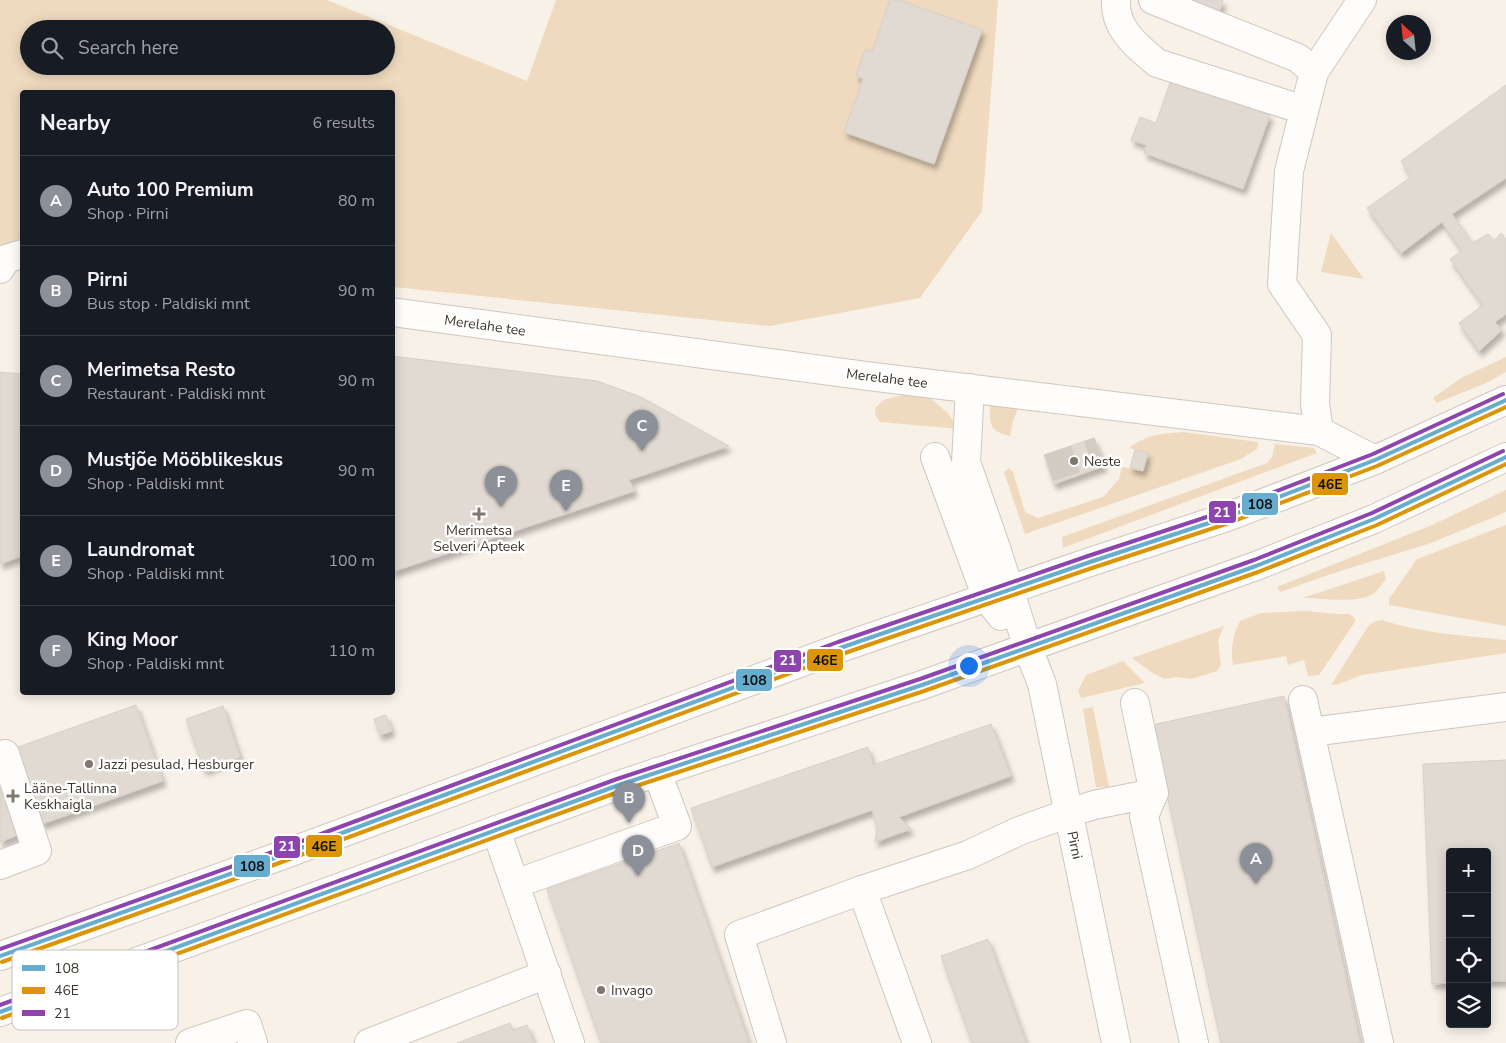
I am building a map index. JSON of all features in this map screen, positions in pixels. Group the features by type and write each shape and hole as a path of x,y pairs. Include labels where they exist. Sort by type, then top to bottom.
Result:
{"main road":[{"path":"1116,0 1118,17 1124,31 1139,48 1157,63 1304,110"},
{"path":"1153,0 1298,58 1314,72"},
{"path":"1318,431 1316,404 1318,335 1282,284 1289,170 1314,72 1362,0"},
{"path":"0,269 6,260 20,255"},
{"name":"Merelahe tee","path":"395,312 867,376 1318,431 1375,460"},
{"path":"970,388 966,462 998,594"},
{"path":"17,950 269,860 840,648 1227,517 1375,460 1506,400"},
{"path":"935,457 998,594"},
{"path":"169,950 657,772 1028,648 1256,566 1374,519 1506,457"},
{"name":"Pirni","path":"998,594 1028,648 1042,684 1116,1043"},
{"path":"1303,700 1379,1043"},
{"path":"1135,703 1154,793 1144,816 1194,1043"},
{"path":"1311,732 1506,707"},
{"path":"0,756 5,754 36,850 0,865"},
{"path":"515,884 677,826 657,772"},
{"path":"772,1043 739,935 968,854 1019,831 1069,813 1094,805 1154,793"},
{"path":"496,830 570,1043"},
{"path":"862,890 917,1043"},
{"path":"0,956 12,952"},
{"path":"369,1043 547,974"},
{"path":"0,1012 12,1008"},
{"path":"190,1043 247,1024 254,1043"}],"shaded area":[{"path":"0,0 327,0 376,20 20,20 20,75 395,75 395,28 527,81 556,0 998,0 982,211 920,298 770,326 395,287 395,90 20,90 20,249 0,247"},
{"path":"1331,233 1364,279 1321,272"},
{"path":"1506,357 1506,372 1486,383 1437,403 1433,398 1461,378"},
{"path":"909,393 929,397 948,413 958,429 880,422 875,415 876,407 884,400"},
{"path":"991,400 1020,404 1013,421 1010,436 1002,434 993,428 990,419"},
{"path":"1183,432 1258,442 1257,449 1241,459 1025,534 1004,472 1009,468 1013,472 1025,512 1038,518 1103,497 1119,479 1122,467 1143,471 1148,453 1129,448 1148,437"},
{"path":"1275,444 1314,448 1317,453 1063,548 1062,537 1267,463 1272,457"},
{"path":"1506,490 1506,512 1431,543 1280,592 1277,587 1432,525"},
{"path":"1506,525 1506,626 1389,605 1389,599 1417,559"},
{"path":"1384,571 1386,579 1373,594 1366,597 1349,600 1303,598"},
{"path":"1306,611 1350,614 1355,619 1355,622 1319,675 1308,676 1304,660 1288,665 1286,656 1233,665 1233,643 1240,621 1261,613"},
{"path":"1382,620 1428,631 1506,640 1506,653 1362,675 1339,684 1331,685 1369,625"},
{"path":"1224,626 1218,640 1221,665 1217,671 1191,679 1176,677 1165,679 1154,674 1132,658"},
{"path":"1123,661 1145,683 1081,698 1078,691 1086,675"},
{"path":"1093,707 1109,787 1096,787 1083,709"}],"building":[{"path":"890,0 899,0 982,30 934,164 844,132 863,79 856,76 865,49 872,52"},
{"path":"1188,0 1223,0 1220,10"},
{"path":"1171,80 1270,115 1243,189 1144,153 1146,145 1131,140 1140,117 1156,123"},
{"path":"1506,85 1506,178 1452,214 1472,243 1488,234 1494,241 1501,233 1506,239 1506,314 1495,322 1502,330 1479,351 1459,323 1483,305 1450,259 1462,251 1442,222 1401,253 1367,208 1411,177 1401,161"},
{"path":"395,356 597,381 641,397 729,446 629,480 635,491 395,571"},
{"path":"0,372 20,374 20,557 0,564"},
{"name":"Neste","path":"1094,438 1104,466 1054,484 1044,455"},
{"path":"1135,450 1148,453 1143,471 1130,468"},
{"path":"1284,696 1360,1043 1221,1043 1152,725"},
{"name":"Jazzi pesulad, Hesburger","path":"136,705 163,781 42,824 15,748"},
{"path":"223,706 240,757 204,770 186,719"},
{"path":"386,715 392,731 380,735 374,719"},
{"path":"991,724 1011,776 899,817 911,829 875,842 877,828 872,810 712,867 691,808 868,747 873,765"},
{"path":"1506,760 1506,981 1491,981 1491,848 1446,848 1446,983 1432,984 1423,764"},
{"path":"0,780 21,834 0,842"},
{"path":"679,843 749,1043 601,1043 547,889"},
{"path":"988,939 1026,1043 972,1043 941,956"},
{"path":"510,1023 513,1030 527,1025 534,1043 457,1043"}],"tunnel":[{"path":"1049,468 1099,451"}],"transit line":[{"name":"21","path":"0,949 267,854 838,642 1225,511 1373,454 1503,394"},
{"name":"108","path":"17,950 269,860 840,648 1227,517 1375,460 1506,400"},
{"name":"46E","path":"36,950 271,866 842,654 1229,523 1377,466 1506,407"},
{"name":"21","path":"150,950 617,779 920,679 1254,560 1372,513 1503,451"},
{"name":"108","path":"169,950 619,785 922,685 1256,566 1374,519 1506,457"},
{"name":"46E","path":"178,953 621,791 924,691 1258,572 1377,525 1506,464"},
{"name":"108","path":"0,956 12,952"},
{"name":"46E","path":"2,962 12,958"},
{"name":"21","path":"0,1005 12,1001"},
{"name":"108","path":"0,1012 12,1008"},
{"name":"46E","path":"2,1018 12,1014"}],"place":[{"name":"Merimetsa Resto","path":"642,451"},
{"name":"Neste","path":"1074,461"},
{"name":"King Moor","path":"501,507"},
{"name":"Laundromat","path":"566,511"},
{"name":"Merimetsa Selveri Apteek","path":"479,514"},
{"name":"Jazzi pesulad, Hesburger","path":"89,764"},
{"name":"Lääne-Tallinna Keskhaigla","path":"13,796"},
{"name":"Pirni","path":"629,823"},
{"name":"Mustjõe Mööblikeskus","path":"638,876"},
{"name":"Auto 100 Premium","path":"1256,884"},
{"name":"Invago","path":"601,990"}]}
